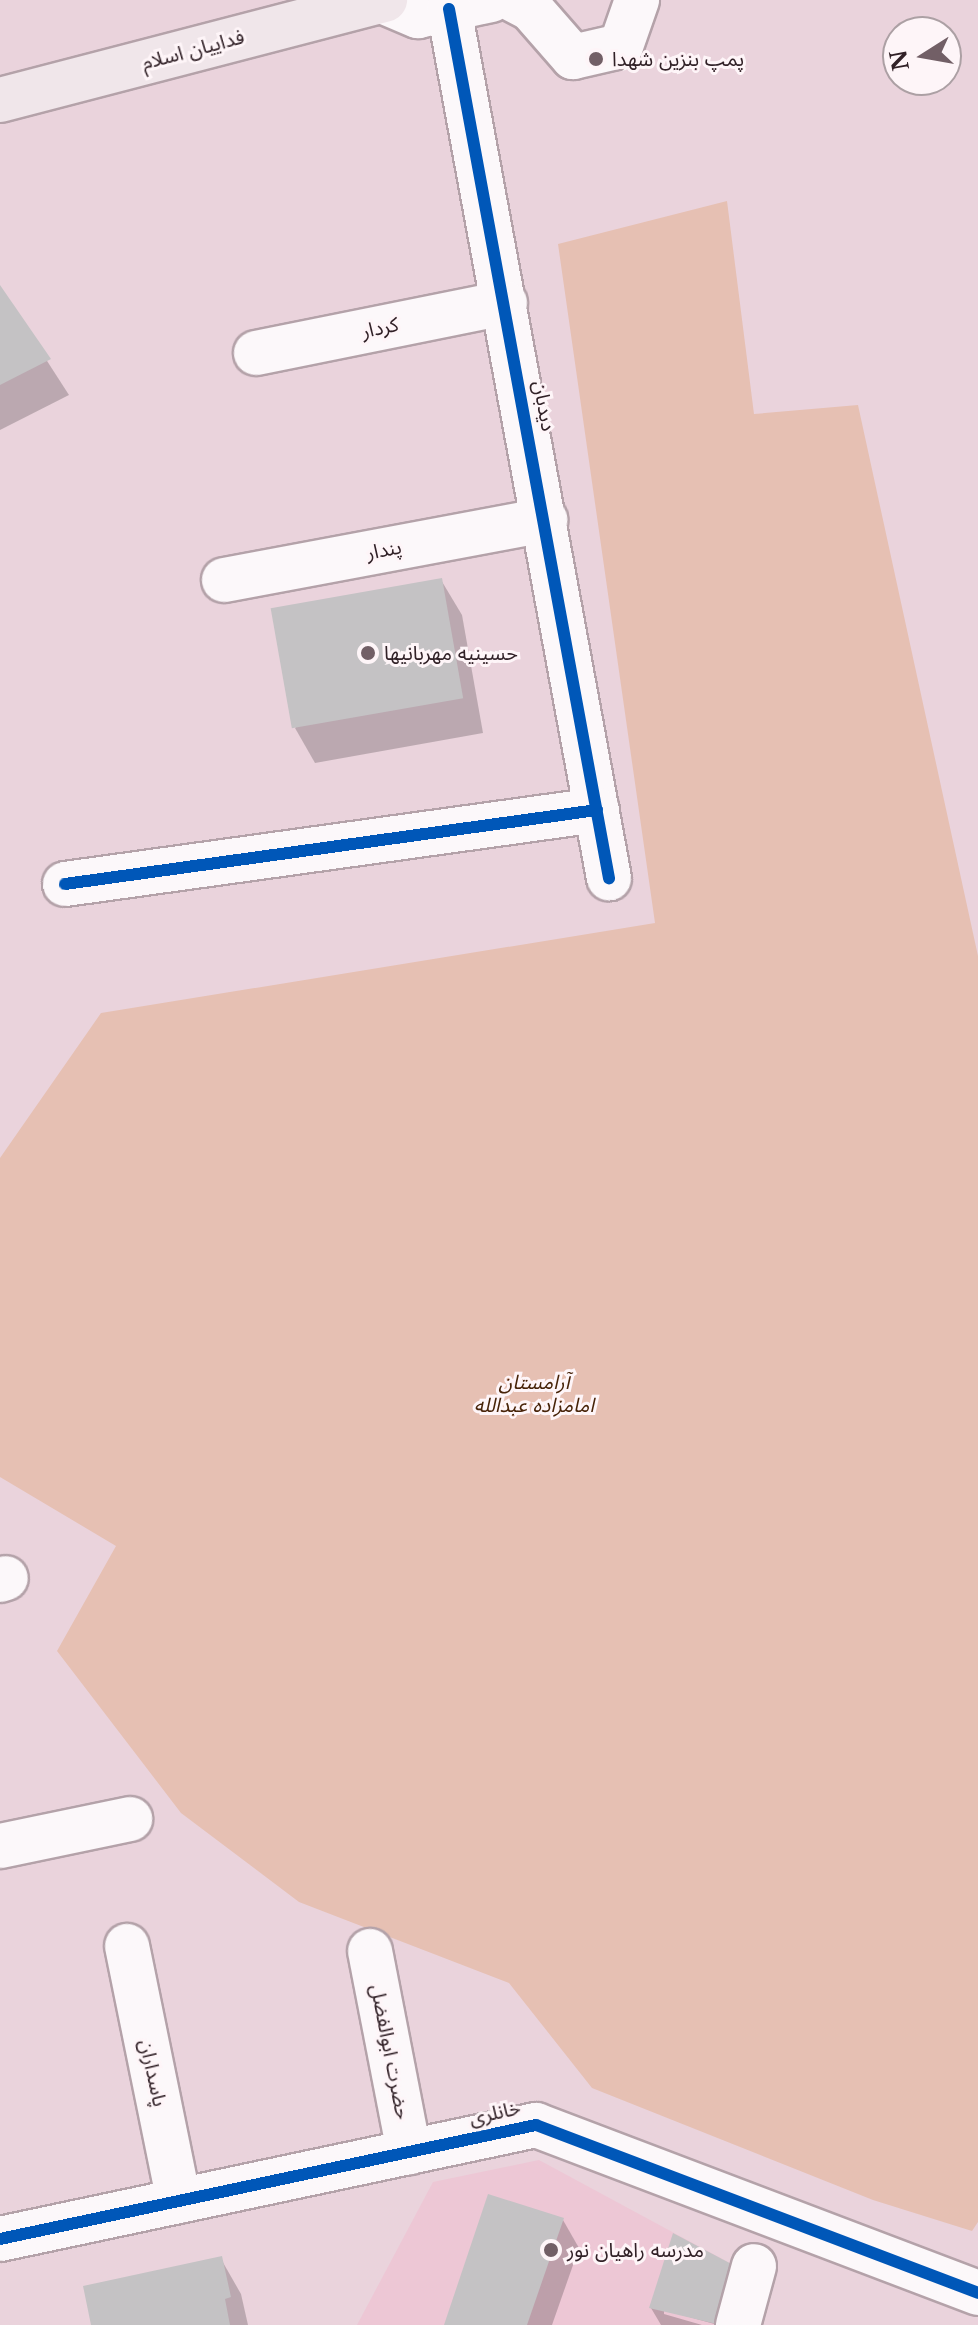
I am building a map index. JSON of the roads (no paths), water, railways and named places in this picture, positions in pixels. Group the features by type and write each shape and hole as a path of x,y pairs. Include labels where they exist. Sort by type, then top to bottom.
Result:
{"main road":[{"name":"فداییان اسلام","path":"0,100 384,0"}],"street":[{"path":"384,0 418,16 491,0"},
{"path":"514,0 531,9 573,57 621,46 637,0"},
{"name":"دیدبان","path":"449,9 609,878"},
{"name":"کردار","path":"256,353 505,303"},
{"name":"پندار","path":"224,580 545,520"},
{"path":"65,884 597,810"},
{"path":"0,1846 130,1819"},
{"name":"پاسداران","path":"127,1946 179,2201"},
{"name":"حضرت ابوالفضل","path":"370,1951 409,2152"},
{"name":"خانلری","path":"0,2239 536,2125 978,2293"},
{"path":"738,2325 754,2266"},
{"path":"969,2325 978,2305"}],"place":[{"name":"پمپ بنزین شهدا","path":"596,59"},
{"name":"حسینیه مهربانیها","path":"368,653"},
{"name":"مدرسه راهیان نور","path":"551,2250"}],"park label":[{"name":"آرامستان امامزاده عبدالله","path":"534,1394"}]}
